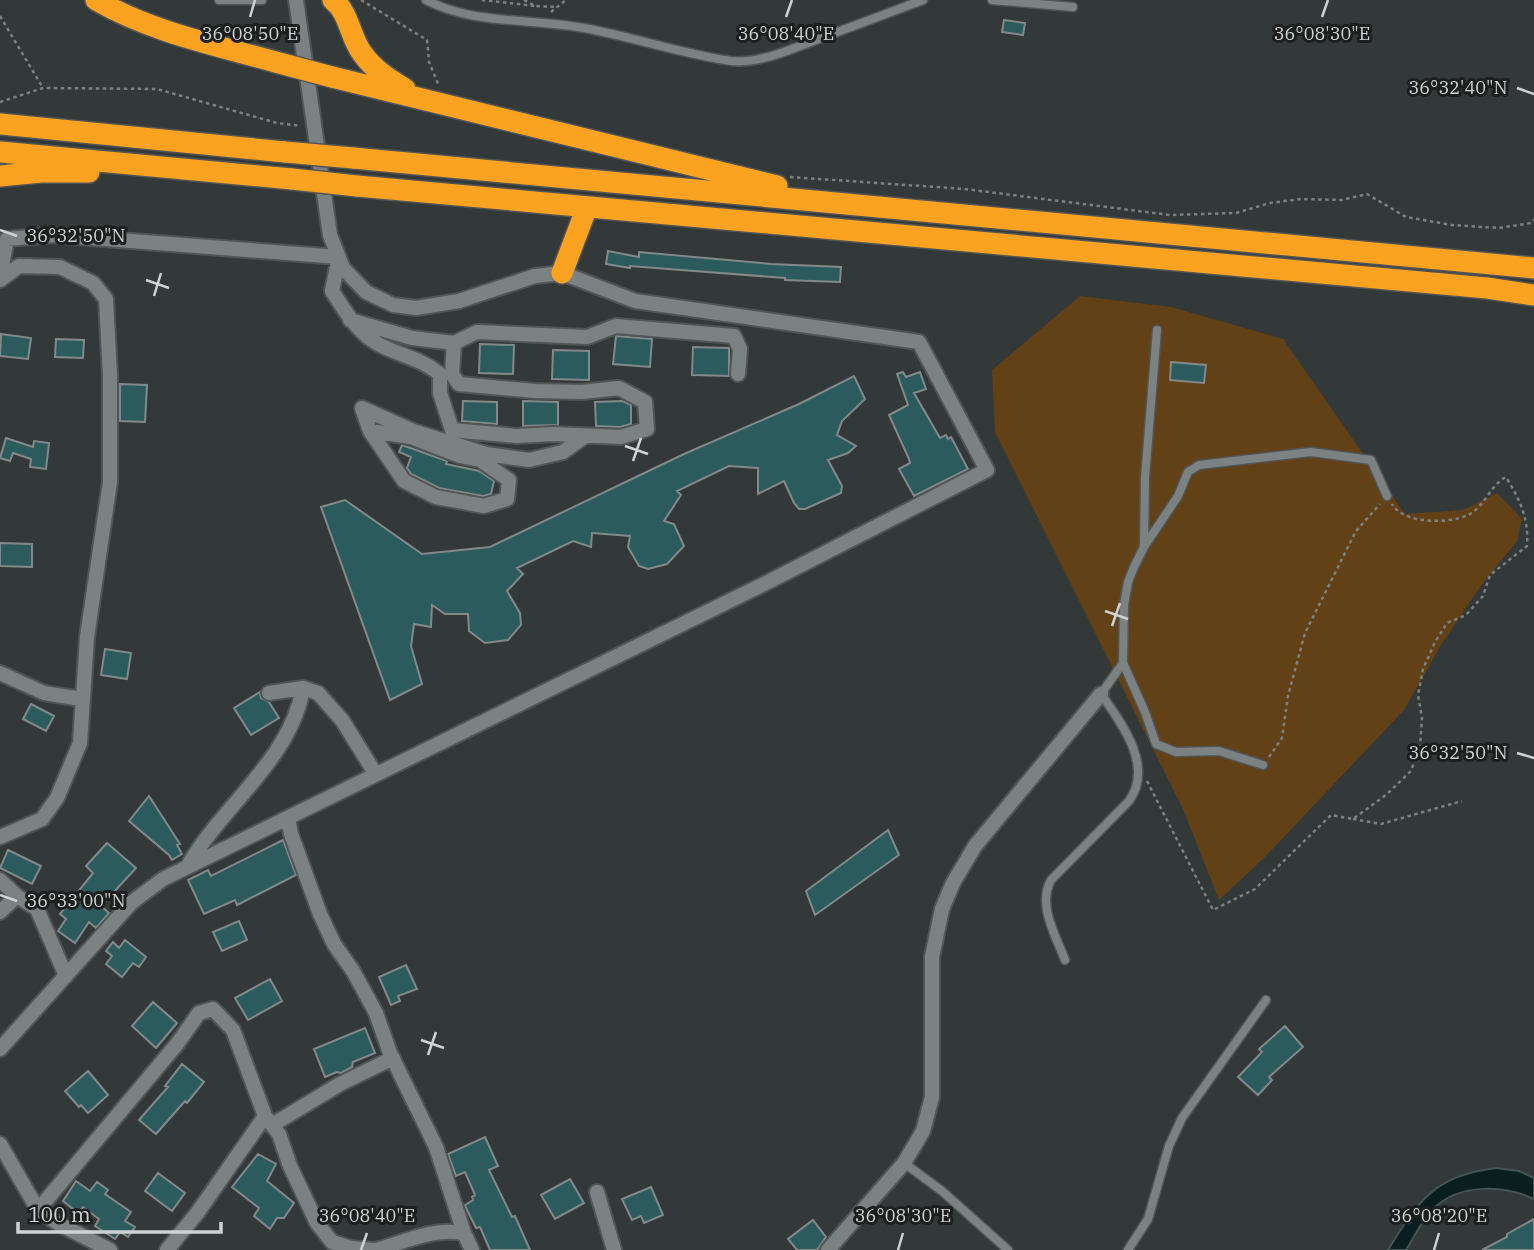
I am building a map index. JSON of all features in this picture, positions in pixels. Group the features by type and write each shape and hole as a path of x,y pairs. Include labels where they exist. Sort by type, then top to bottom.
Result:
{"highway":[{"path":"96,0 119,14 164,31 283,64 778,186 1116,228"},
{"path":"333,0 341,6 361,53 381,74 418,98"},
{"path":"0,124 1534,268"},
{"path":"0,152 1486,288 1534,295"},
{"path":"0,176 41,172 109,172 285,179"},
{"path":"562,273 587,207"}],"street":[{"path":"0,1049 131,903 163,879 766,583 987,470 919,342 635,300 562,273 535,276 459,301 416,307 393,305 366,292 343,268 330,235 296,0"},
{"path":"0,278 4,241 52,235 339,257"},
{"path":"339,257 332,291 350,320 378,344 423,361 440,374 440,393 452,430 517,436 553,434 621,438 647,429 645,402 620,388 582,392 535,391 459,384 452,374 454,343"},
{"path":"0,278 19,266 60,267 93,283 106,299 110,376 110,482 87,637 80,743 57,797 42,819 1,838"},
{"path":"350,320 412,338 454,343 477,332 587,337 616,326 734,336 740,349 738,374"},
{"path":"370,431 411,437 460,456 480,460 509,480 507,499 484,506 436,496 404,481 370,431 362,408 413,431 486,454 529,460 563,452 585,436"},
{"path":"0,673 44,693 81,699"},
{"path":"269,693 303,688 318,693 342,720 375,773"},
{"path":"189,864 201,842 288,734 303,688"},
{"path":"828,1250 904,1163 923,1131 929,1114 932,1097 932,957 936,934 950,892 975,846 1101,694"},
{"path":"288,818 291,834 323,922 376,1013 393,1058 436,1147 472,1250"},
{"path":"0,880 17,896 37,909 65,976"},
{"path":"0,912 17,896"},
{"path":"38,1210 177,1044 199,1013 213,1009 233,1030 269,1120 279,1134 290,1166 317,1223 332,1242 351,1248 375,1250 437,1232 464,1233"},
{"path":"167,1250 269,1120 393,1058"},
{"path":"0,1144 38,1210 110,1250"},
{"path":"597,1192 614,1250"}],"lane":[{"path":"219,0 262,0"},
{"path":"426,0 440,8 470,16 582,28 732,61 748,61 784,52 923,0"},
{"path":"992,0 1073,6"},
{"path":"1144,547 1145,477 1157,330"},
{"path":"1263,765 1219,751 1176,752 1156,744 1123,663 1126,593 1134,567 1178,496 1188,472 1199,465 1311,453 1371,460 1387,496"},
{"path":"1065,960 1045,906 1048,886 1129,801 1138,785 1140,766 1121,725 1101,694 1123,663"},
{"path":"1128,1250 1148,1219 1169,1146 1182,1118 1266,1000"},
{"path":"904,1163 942,1191 1008,1250"}],"path":[{"path":"361,0 427,40 429,62 438,86"},
{"path":"482,0 558,7"},
{"path":"524,0 535,6"},
{"path":"538,23 566,0"},
{"path":"0,16 43,88"},
{"path":"0,102 43,88 157,89 277,123 315,128"},
{"path":"780,175 965,189 1170,215 1236,213 1270,203 1301,199 1342,200 1367,194 1406,217 1452,225 1499,228 1531,223 1534,220"},
{"path":"1263,765 1282,738 1288,696 1305,633 1356,531 1387,496 1396,512 1413,520 1441,520 1468,515 1487,498 1497,482 1506,477 1522,504 1528,530 1527,547 1490,575 1483,596 1466,615 1447,623 1441,632 1423,668 1418,695 1422,718 1420,746 1411,771 1387,795 1353,819"},
{"path":"1140,766 1213,910 1255,889 1331,816 1381,824 1462,802"}],"shaded area":[{"path":"1080,296 1171,307 1283,339 1405,514 1463,510 1497,493 1522,519 1517,541 1480,587 1441,645 1404,710 1264,858 1219,900 1183,809 995,432 992,370"}],"water":[{"path":"1496,1168 1519,1171 1534,1178 1534,1199 1496,1189 1469,1190 1456,1194 1430,1212 1406,1250 1388,1250 1409,1217 1430,1193 1457,1177"}],"building":[{"path":"1004,20 1025,23 1023,35 1002,32"},
{"path":"608,251 639,257 639,252 771,264 841,267 840,282 630,268 606,264"},
{"path":"1,334 31,338 28,359 0,356"},
{"path":"616,336 652,339 650,367 613,364"},
{"path":"56,339 84,340 83,358 55,357"},
{"path":"480,344 514,345 513,374 479,373"},
{"path":"693,347 729,348 729,376 692,375"},
{"path":"553,350 589,351 589,380 552,379"},
{"path":"1171,362 1206,365 1204,383 1170,380"},
{"path":"903,372 906,377 920,372 926,389 914,393 940,438 946,435 948,439 951,437 968,469 914,496 899,469 910,463 889,415 908,405 897,374"},
{"path":"854,376 865,399 842,421 837,435 856,446 848,453 828,460 842,486 841,493 805,509 799,509 784,481 758,494 758,468 729,466 677,491 681,495 664,521 674,524 684,546 667,564 648,569 639,566 628,547 630,536 592,533 591,547 573,541 517,568 523,574 507,591 520,613 521,625 508,640 485,643 469,631 468,614 445,614 432,605 431,627 414,624 411,646 422,684 390,700 321,507 345,500 422,554 490,547"},
{"path":"120,384 147,385 145,422 120,421"},
{"path":"463,401 497,402 497,424 462,421"},
{"path":"523,401 558,402 558,425 523,426"},
{"path":"623,401 631,405 631,424 620,427 596,426 595,402"},
{"path":"6,438 33,447 34,441 49,443 46,469 30,467 31,459 13,453 10,461 0,458"},
{"path":"402,445 447,461 446,464 479,471 494,481 491,494 483,496 439,488 411,474 407,468 411,457 399,452"},
{"path":"0,543 32,544 32,567 0,566"},
{"path":"105,649 131,653 127,679 101,675"},
{"path":"260,692 261,698 269,702 279,718 251,735 234,708"},
{"path":"31,704 54,716 46,731 23,719"},
{"path":"149,796 180,844 177,845 182,854 172,860 129,821"},
{"path":"888,830 899,855 815,915 806,891"},
{"path":"283,840 296,875 237,905 235,900 204,914 188,880 208,870 211,876"},
{"path":"107,843 136,868 101,906 109,913 96,928 89,922 75,943 58,931 66,919 60,914 93,873 86,866"},
{"path":"8,850 41,866 32,884 0,868"},
{"path":"239,921 247,940 222,951 213,932"},
{"path":"125,940 146,957 139,967 133,963 122,977 106,964 112,956 106,951 113,942 119,948"},
{"path":"406,965 417,989 398,996 400,1001 391,1005 379,977"},
{"path":"270,979 282,1001 248,1020 235,998"},
{"path":"153,1002 177,1023 156,1048 132,1026"},
{"path":"1285,1026 1303,1047 1269,1077 1272,1080 1258,1095 1238,1077 1262,1052 1259,1049"},
{"path":"365,1028 375,1053 353,1062 352,1067 341,1073 325,1077 314,1049"},
{"path":"182,1064 204,1082 156,1134 139,1120 168,1087 165,1086"},
{"path":"88,1071 108,1095 88,1113 65,1091"},
{"path":"485,1137 498,1166 489,1170 512,1217 515,1216 530,1250 490,1250 480,1227 476,1228 465,1206 475,1195 465,1172 456,1176 448,1154"},
{"path":"258,1154 276,1164 267,1181 294,1203 284,1218 277,1218 270,1229 254,1216 259,1208 232,1187"},
{"path":"158,1173 185,1193 172,1211 145,1191"},
{"path":"570,1179 584,1203 555,1219 541,1195"},
{"path":"76,1181 90,1191 97,1182 108,1190 105,1194 131,1212 125,1221 135,1227 128,1237 120,1232 115,1239 95,1226 99,1219 83,1207 78,1213 63,1201"},
{"path":"651,1187 663,1215 644,1223 641,1216 632,1220 622,1199"},
{"path":"1534,1219 1534,1250 1482,1250 1507,1237 1507,1234"},
{"path":"813,1220 826,1237 817,1250 797,1250 788,1239"}]}
